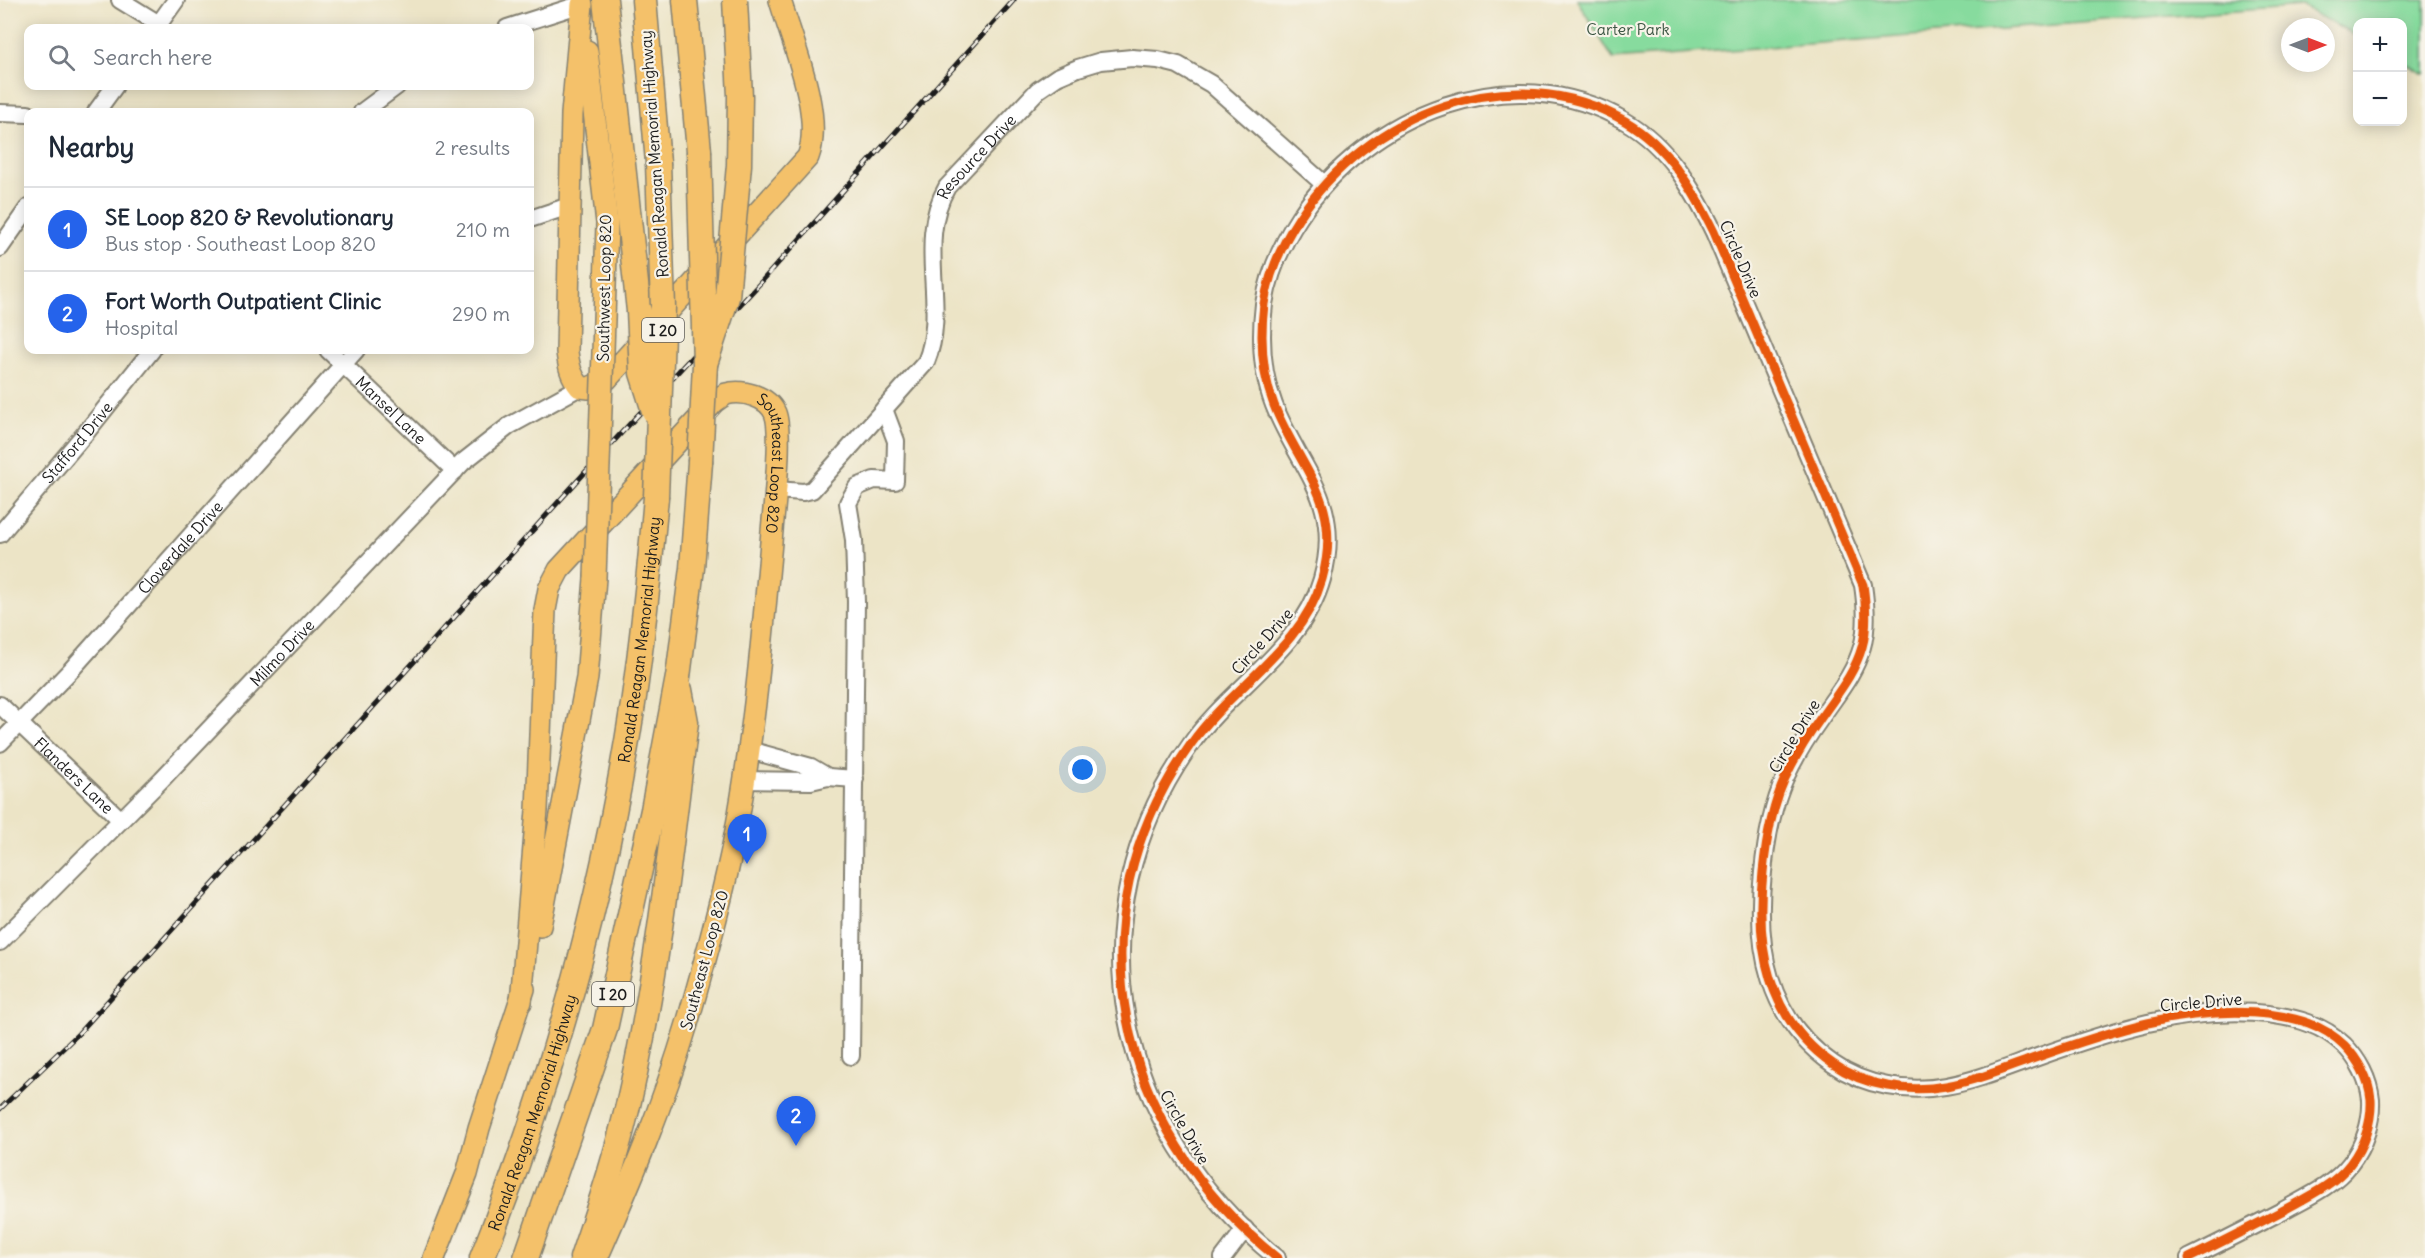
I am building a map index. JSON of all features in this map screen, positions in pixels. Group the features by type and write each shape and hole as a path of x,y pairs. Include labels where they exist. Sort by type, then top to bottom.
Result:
{"highway":[{"name":"Ronald Reagan Memorial Highway","path":"482,1258 508,1190 558,1040 605,858 633,705 656,497 663,306 658,163 644,0"},
{"name":"I 20","path":"526,1258 605,1029 653,810 678,677 692,568 705,364 699,151 685,0"},
{"path":"705,364 727,297 738,165 740,96 735,0"},
{"path":"590,1 639,311 642,373 660,430"},
{"path":"582,1258 616,1151 632,1089 644,1027 686,722 678,677"}],"main road":[{"path":"590,1 572,114 567,352 569,370 580,387 589,388 606,380 808,157 812,137 812,108 780,0"},
{"name":"Southwest Loop 820","path":"590,1 607,223 595,578"},
{"name":"Southeast Loop 820","path":"521,1002 537,820 545,610 549,590 559,570 703,412 726,394 754,396 766,402 774,411 778,422 776,490 761,660 744,780 720,903 686,1027 657,1116 637,1168 597,1258"},
{"name":"Southeast Loop 820","path":"434,1258 468,1174 479,1128 521,1002 541,921 587,678 595,578"}],"street":[{"path":"120,0 154,24"},
{"path":"158,24 176,0"},
{"path":"519,24 590,1"},
{"name":"Resource Drive","path":"776,490 804,492 812,490 926,362 932,348 932,231 938,202 947,187 1030,98 1057,77 1101,61 1132,57 1178,65 1211,84 1324,184"},
{"path":"99,108 113,90"},
{"path":"367,108 392,90"},
{"name":"Circle Drive","path":"1277,1258 1245,1229 1199,1179 1178,1151 1159,1118 1146,1088 1128,1029 1123,998 1122,933 1132,869 1148,822 1168,778 1213,716 1292,634 1309,610 1323,577 1327,549 1324,506 1317,486 1274,407 1263,363 1264,304 1272,271 1286,238 1324,184 1359,152 1388,132 1419,115 1455,102 1486,95 1516,92 1545,94 1574,100 1624,121 1665,153 1686,180 1714,232 1863,585 1865,602 1863,645 1854,669 1802,746 1782,787 1771,822 1765,853 1760,929 1764,963 1774,993 1804,1039 1833,1064 1859,1078 1886,1086 1916,1089 1945,1087 1976,1078 2125,1028 2208,1013 2253,1012 2312,1023 2332,1034 2358,1062 2371,1095 2371,1114 2366,1134 2350,1165 2337,1178 2312,1195 2189,1258"},
{"path":"0,113 24,114"},
{"path":"534,218 569,206"},
{"path":"0,248 24,214"},
{"name":"Stafford Drive","path":"0,534 149,354"},
{"name":"Mansel Lane","path":"332,354 455,471"},
{"name":"Cloverdale Drive","path":"0,743 71,669 352,354"},
{"name":"Milmo Drive","path":"0,942 121,820 476,450 509,426 580,387"},
{"path":"851,1056 856,602 854,540 848,503 857,487 874,480 895,481 896,441 884,409"},
{"name":"Flanders Lane","path":"0,705 121,820"},
{"path":"749,750 811,767 828,777"},
{"path":"744,780 811,781 828,777 855,779"},
{"path":"1223,1258 1245,1229"}],"green space":[{"name":"Carter Park","path":"1577,0 2425,0 2425,74 2407,64 2407,18 2353,18 2353,35 2335,25 2335,18 2323,18 2301,6 1613,59"}],"railway":[{"path":"0,1109 78,1034 1014,0"}],"cycle path":[{"path":"1277,1258 1222,1206 1178,1147 1146,1084 1127,1018 1121,949 1129,880 1152,811 1191,744 1225,704 1264,666 1299,626 1313,604 1322,579 1327,552 1327,528 1323,507 1316,487 1274,405 1263,355 1263,317 1266,292 1287,238 1299,218 1328,182 1362,150 1402,124 1444,106 1489,95 1535,93 1581,102 1625,121 1654,143 1678,170 1714,232 1863,585 1866,624 1859,657 1844,684 1801,747 1785,778 1773,812 1766,848 1761,900 1764,954 1770,979 1793,1025 1811,1046 1845,1072 1872,1082 1902,1088 1932,1088 1957,1084 2089,1039 2148,1023 2208,1013 2268,1014 2309,1023 2336,1038 2358,1063 2368,1085 2371,1108 2363,1142 2350,1164 2335,1179 2309,1196 2189,1258"}],"place":[{"name":"SE Loop 820 & Revolutionary","path":"747,864"},
{"name":"Fort Worth Outpatient Clinic","path":"796,1146"}]}
